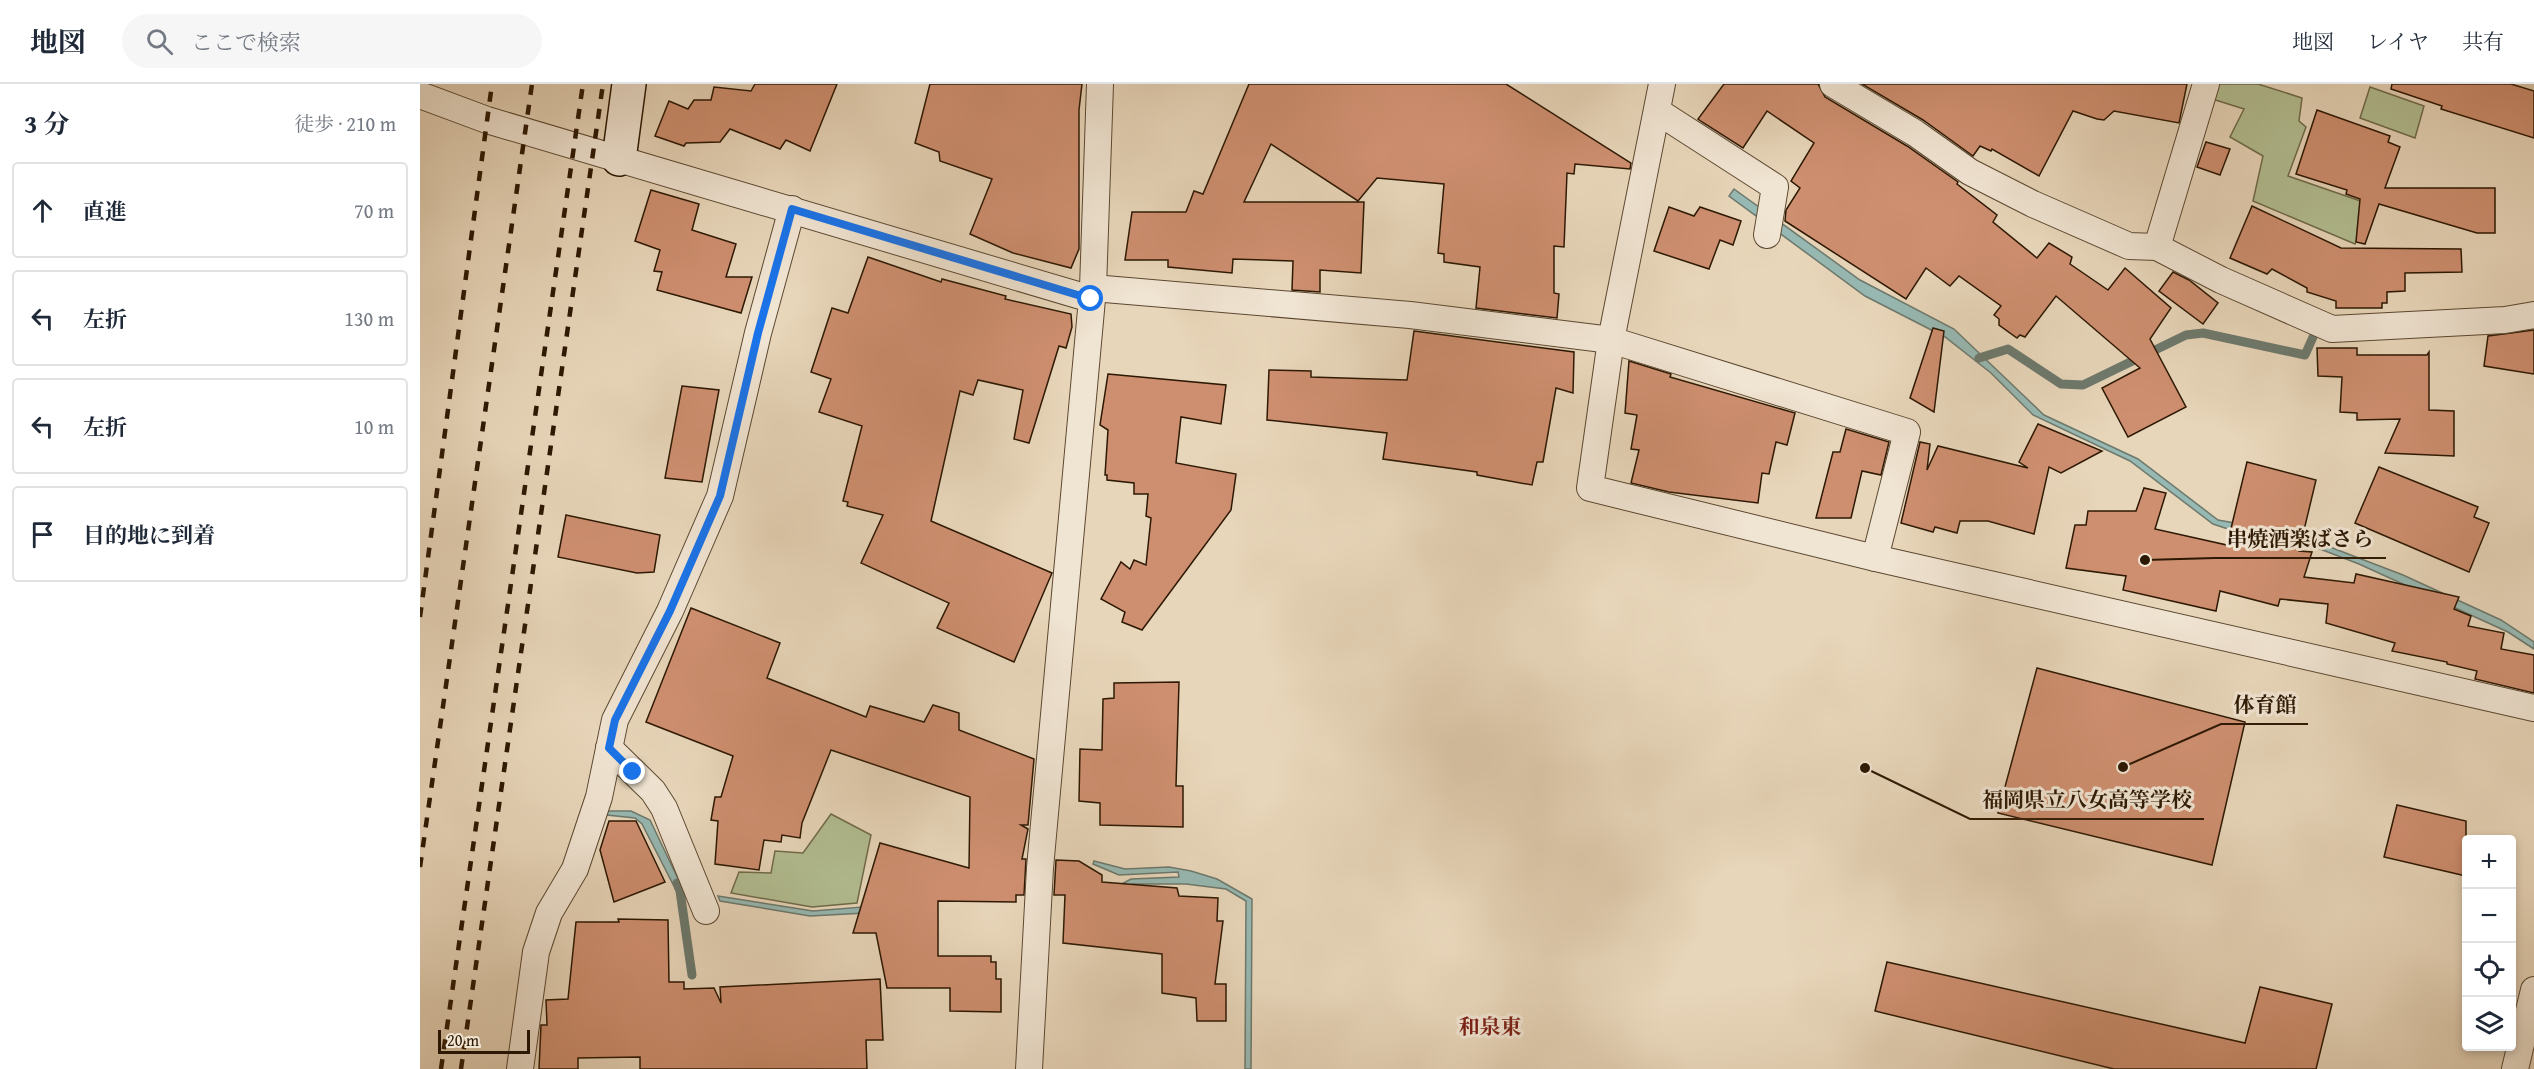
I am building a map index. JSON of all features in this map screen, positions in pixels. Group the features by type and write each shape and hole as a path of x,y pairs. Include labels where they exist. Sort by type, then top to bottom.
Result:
{"street":[{"path":"619,159 629,84"},
{"path":"1029,1069 1040,868 1092,293 1100,84"},
{"path":"1662,84 1611,340 1590,488 1875,558 2534,708"},
{"path":"1833,84 1915,133 1970,172 2129,246 2157,247 2221,280 2332,329 2505,320 2534,315"},
{"path":"2157,247 2206,84"},
{"path":"420,94 487,120 1092,293 1410,315 1611,340 1907,432 1875,558"},
{"path":"1657,111 1775,187 1769,223"},
{"path":"520,1069 536,952 549,913 575,870 599,797 615,720 670,611 720,496 758,333 792,209"},
{"path":"609,748 653,791 664,808 706,911"},
{"path":"2515,1069 2533,1002"}],"green space":[{"path":"2212,84 2258,84 2302,98 2299,121 2306,127 2288,176 2372,205 2355,244 2253,201 2263,156 2230,137 2244,109 2206,97"},
{"path":"2370,87 2424,106 2415,138 2360,118"},
{"path":"831,814 871,835 857,903 812,907 731,893 739,872 771,873 775,851 803,853"}],"water":[{"path":"1734,189 1860,280 1954,329 2044,415 2138,459 2218,520 2296,534 2403,575 2501,620 2534,642 2534,649 2508,632 2359,564 2278,533 2228,529 2213,524 2130,461 2033,415 1991,373 1945,337 1865,296 1729,196"},
{"path":"607,811 631,811 650,820 681,885 679,896 642,824 635,818 607,815"},
{"path":"1094,861 1125,869 1169,867 1191,871 1217,879 1252,899 1251,1069 1245,1069 1246,901 1226,889 1186,884 1133,884 1081,912 1078,907 1131,879 1179,877 1178,872 1119,875 1093,864"},
{"path":"718,896 813,911 863,907 865,913 810,916 720,901"}],"building":[{"path":"755,84 837,84 810,151 786,140 780,149 730,129 720,142 686,143 684,146 655,136 669,101 688,109 694,100 711,100 714,87 751,91"},
{"path":"930,84 1082,84 1079,110 1079,249 1071,268 1013,253 970,234 992,179 940,161 939,152 915,143"},
{"path":"1249,84 1506,84 1631,163 1630,169 1575,164 1574,174 1567,173 1564,247 1554,246 1554,293 1559,294 1557,318 1476,308 1480,267 1444,262 1444,254 1438,253 1444,184 1377,178 1358,201 1271,144 1244,202 1364,202 1361,273 1320,270 1320,292 1292,290 1293,261 1233,259 1232,273 1168,267 1168,260 1125,260 1132,212 1186,212 1194,191 1203,194"},
{"path":"1724,84 1818,84 1825,97 1907,146 1958,182 1957,184 1997,215 1993,222 2037,258 2049,243 2072,257 2070,264 2108,290 2125,268 2171,308 2150,339 2186,407 2128,437 2102,388 2140,368 2056,296 2025,337 2020,335 2017,338 1999,325 1999,319 1994,315 2001,306 1959,276 1950,286 1926,268 1906,299 1785,221 1786,210 1800,188 1791,181 1814,143 1767,111 1743,148 1702,122 1698,119"},
{"path":"1862,84 2187,84 2179,123 2114,111 2104,120 2073,111 2039,176 1992,149 1991,151 1980,146 1973,156 1923,120"},
{"path":"2392,84 2511,84 2534,91 2534,138 2441,109 2442,106 2391,89"},
{"path":"2317,110 2390,136 2388,142 2400,147 2385,188 2495,188 2495,233 2477,233 2379,204 2365,244 2356,242 2360,199 2346,194 2347,190 2296,174"},
{"path":"2206,142 2230,149 2220,175 2197,167"},
{"path":"651,190 699,204 692,230 736,244 726,277 752,277 741,313 657,290 662,272 654,271 660,250 635,241"},
{"path":"2252,206 2341,248 2461,249 2462,272 2405,273 2405,291 2387,292 2387,303 2382,303 2382,308 2336,308 2336,301 2307,292 2307,288 2272,269 2267,274 2230,258"},
{"path":"1669,207 1694,216 1700,207 1741,221 1733,245 1720,240 1709,269 1654,251"},
{"path":"868,257 941,282 942,279 1006,296 1005,299 1071,314 1072,327 1066,348 1059,346 1029,443 1014,439 1023,390 978,380 973,395 960,391 931,521 1052,573 1014,662 937,628 949,603 861,563 883,515 847,506 848,502 843,501 862,426 819,412 831,379 811,372 832,308 848,313"},
{"path":"2173,272 2189,280 2218,303 2203,324 2159,291"},
{"path":"1933,328 1944,331 1934,412 1910,398"},
{"path":"2534,330 2534,374 2484,366 2488,336"},
{"path":"1414,331 1574,352 1573,393 1556,388 1543,462 1537,462 1532,485 1477,475 1477,472 1383,459 1387,433 1267,420 1269,370 1311,371 1311,377 1407,380"},
{"path":"2317,348 2357,348 2357,355 2427,355 2429,352 2429,410 2454,411 2454,456 2385,453 2400,419 2357,420 2357,413 2340,412 2342,377 2318,376"},
{"path":"1629,361 1671,374 1670,377 1795,413 1787,445 1776,442 1769,474 1762,473 1758,503 1669,492 1631,483 1639,450 1631,449 1637,415 1625,413"},
{"path":"1108,374 1226,385 1221,424 1181,417 1176,463 1236,474 1231,510 1142,630 1122,622 1125,612 1101,599 1121,562 1130,569 1134,560 1146,565 1151,518 1146,516 1148,494 1134,494 1134,483 1107,480 1107,475 1105,475 1108,430 1100,425"},
{"path":"682,386 719,390 702,482 665,478"},
{"path":"2038,424 2102,451 2061,473 2049,467 2034,534 1988,521 1960,521 1957,533 1935,527 1933,532 1901,523 1920,442 1930,444 1927,470 1938,446 2028,468 2019,462"},
{"path":"1846,429 1889,442 1881,475 1862,471 1851,518 1816,518 1833,452 1840,452"},
{"path":"2247,462 2316,480 2299,551 2312,552 2304,577 2354,583 2356,574 2459,597 2454,609 2471,616 2468,626 2504,633 2501,649 2534,655 2534,693 2475,679 2477,671 2447,664 2447,662 2392,651 2395,643 2326,623 2328,604 2280,599 2278,606 2220,591 2216,611 2123,590 2126,576 2066,568 2075,525 2086,525 2088,511 2136,511 2144,488 2166,493 2155,529 2227,545"},
{"path":"2379,467 2478,507 2474,517 2489,523 2469,572 2355,523"},
{"path":"566,515 660,535 654,572 637,573 558,557"},
{"path":"691,608 780,643 767,678 866,717 870,706 924,722 933,705 959,713 959,730 1034,759 1028,825 1021,825 1028,829 1022,859 1026,859 1024,895 1016,895 1016,902 938,901 938,956 991,956 991,962 996,962 996,979 1001,979 1001,1012 950,1011 950,988 887,988 876,933 853,933 880,843 969,868 970,797 831,750 802,823 800,838 782,835 781,842 764,840 759,870 715,864 718,821 711,820 715,797 721,797 733,756 646,722"},
{"path":"2037,668 2245,722 2212,865 1998,813"},
{"path":"1179,682 1176,786 1183,786 1183,827 1100,825 1100,803 1079,801 1080,749 1102,750 1103,699 1114,698 1114,683"},
{"path":"2397,805 2466,821 2466,835 2462,835 2462,875 2384,857"},
{"path":"609,821 636,821 665,882 614,902 600,850"},
{"path":"1056,860 1079,861 1102,875 1102,882 1177,888 1179,896 1218,898 1217,921 1223,921 1215,984 1226,984 1226,1021 1197,1021 1196,998 1162,993 1162,954 1063,943 1065,895 1054,895"},
{"path":"618,919 668,920 669,982 684,982 684,989 714,988 721,1003 720,987 880,979 883,1040 866,1040 867,1069 640,1069 640,1057 578,1058 578,1069 539,1069 541,1025 547,1025 546,1000 568,999 576,922 619,922"},
{"path":"1887,962 2245,1043 2260,987 2332,1004 2316,1069 2114,1069 1875,1011"}],"waterway":[{"path":"1979,358 2008,349 2061,384 2083,385 2186,335 2203,333 2305,355 2313,337"},
{"path":"677,883 692,975"}],"railway":[{"path":"420,617 492,84"},
{"path":"420,867 532,84"},
{"path":"441,1069 583,84"},
{"path":"461,1069 603,84"}],"place":[{"name":"串焼酒楽ばさら","path":"2145,560"},
{"name":"体育館","path":"2123,767"},
{"name":"福岡県立八女高等学校","path":"1865,768"}],"district":[{"name":"和泉東","path":"1490,1026"}],"route":[{"path":"633,772 609,748 615,720 670,611 720,496 758,333 792,209 1091,299"}]}
